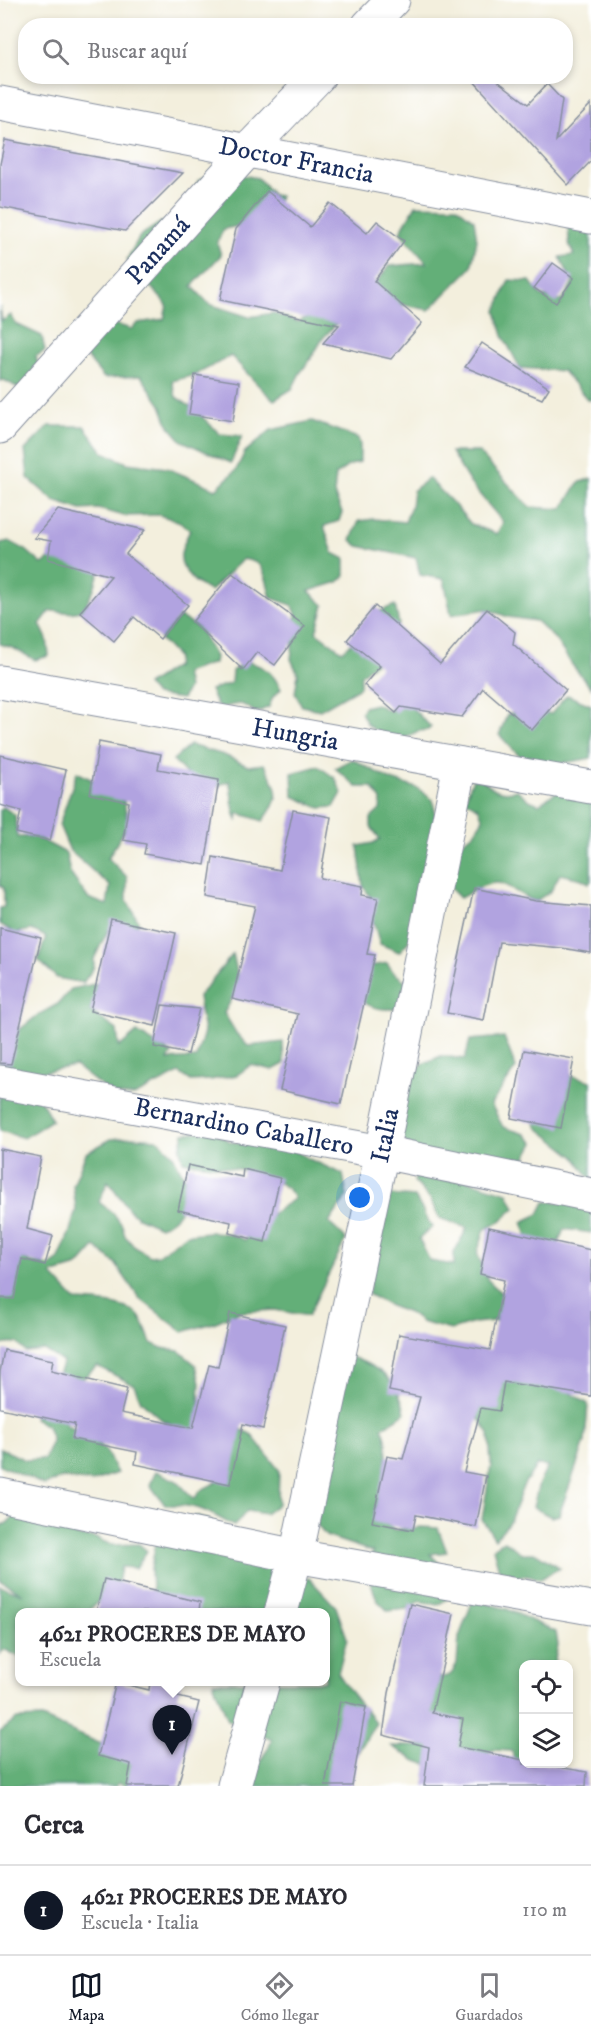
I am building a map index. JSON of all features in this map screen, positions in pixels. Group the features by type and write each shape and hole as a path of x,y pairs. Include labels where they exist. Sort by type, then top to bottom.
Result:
{"street":[{"path":"376,18 393,0"},
{"name":"Panamá","path":"0,427 249,149 311,84"},
{"name":"Doctor Francia","path":"0,103 249,149 591,217"},
{"name":"Hungria","path":"0,682 591,787"},
{"name":"Italia","path":"282,1608 296,1556 382,1152 460,764"},
{"name":"Bernardino Caballero","path":"0,1082 382,1152 591,1195"},
{"path":"0,1495 296,1556 591,1608"},
{"path":"234,1786 261,1686"}],"green space":[{"path":"228,166 241,175 258,178 273,195 280,196 275,209 243,225 224,229 217,242 221,255 192,286 209,304 249,317 273,313 298,322 376,283 389,266 427,263 400,232 416,205 456,206 474,220 477,240 471,268 429,310 399,304 342,318 323,338 292,389 274,400 231,356 195,375 172,381 176,397 193,408 220,434 242,436 231,463 182,441 169,426 161,405 141,376 104,378 84,354 90,329 115,324 131,329 138,323 164,319 167,305 153,289 139,279 127,259 140,236 161,222 193,228 189,206 198,181"},
{"path":"591,216 591,400 588,400 563,371 520,368 503,336 496,311 509,280 530,281 541,296 562,301 573,283 560,257 574,255 569,244 568,221"},
{"path":"0,306 2,321 11,315 16,324 42,336 45,351 36,356 40,374 22,390 4,380 0,381"},
{"path":"312,421 358,438 360,445 360,462 348,466 336,475 334,494 342,512 339,521 324,526 333,553 345,559 345,576 338,582 309,591 324,605 316,632 342,651 357,639 370,615 395,605 399,624 382,651 382,657 361,675 360,687 320,710 302,706 295,693 298,674 291,659 296,613 292,605 271,598 265,575 258,564 243,559 210,591 195,581 183,566 182,551 190,530 178,521 159,515 124,516 98,509 81,510 54,501 28,478 25,450 49,426 84,426 103,452 127,463 167,468 216,489 236,470 245,452 271,430"},
{"path":"451,452 478,452 530,507 562,509 578,483 591,478 591,688 555,639 536,621 508,617 487,609 451,615 444,579 420,575 416,558 358,546 351,540 359,521 374,519 405,522 411,506 413,491 428,478 471,524 497,534 503,522 470,483"},
{"path":"9,541 26,550 42,564 52,557 99,572 94,589 83,610 70,613 50,611 40,624 47,639 49,656 35,660 0,644 0,543"},
{"path":"180,617 199,628 215,657 214,663 185,673 188,688 182,699 155,695 147,685 176,666 177,657 160,639"},
{"path":"246,661 267,671 281,689 273,697 269,707 256,713 247,706 239,704 221,708 216,704 210,690 231,683 232,671"},
{"path":"567,695 591,705 591,758 557,763 531,762 521,757 499,735 507,715 531,709 551,714"},
{"path":"376,704 389,711 411,707 431,727 401,740 384,738 367,724 361,712 364,707"},
{"path":"190,745 224,755 248,766 264,764 277,793 274,805 263,821 238,813 237,820 229,781 208,790 195,783 173,760"},
{"path":"352,759 391,780 417,788 433,800 438,827 416,933 399,952 380,944 373,921 373,901 363,886 358,846 380,839 371,827 371,818 380,810 381,800 372,787 357,787 335,768"},
{"path":"318,766 335,778 342,793 334,807 320,808 293,796 292,773"},
{"path":"77,772 104,786 124,802 128,824 108,858 127,877 127,900 139,923 127,931 108,930 94,959 94,967 83,983 57,978 38,960 46,937 32,930 15,933 0,924 0,908 4,907 4,888 0,885 0,810 3,807 15,815 17,837 36,837 66,853 70,873 88,898 107,905 110,886 70,851 59,825"},
{"path":"475,773 493,788 504,792 517,790 529,800 539,804 558,791 591,799 591,881 589,883 560,874 551,891 536,901 500,883 488,884 460,898 445,883 447,853 474,833 483,819 478,807 465,800"},
{"path":"233,954 237,985 224,1013 236,1033 248,1046 283,1042 284,1064 273,1070 251,1065 237,1075 210,1080 191,1081 179,1073 134,1096 113,1095 75,1066 31,1074 41,1101 52,1120 24,1138 0,1131 0,1033 19,1030 38,1015 58,1004 71,989 99,983 90,1011 117,1030 119,1047 137,1032 172,1054 168,1060 196,1058 204,1032 198,997"},
{"path":"387,963 394,973 407,982 398,1008 379,1009 361,1001 371,966"},
{"path":"504,1037 516,1068 491,1104 503,1127 525,1134 534,1143 517,1173 416,1152 381,1120 422,1064 441,1056 465,1059 470,1040"},
{"path":"556,1071 591,1081 591,1180 575,1157 538,1128 531,1117"},
{"path":"212,1131 231,1142 289,1147 343,1174 347,1196 329,1223 346,1239 308,1316 275,1310 239,1312 183,1332 139,1298 115,1263 95,1247 78,1266 51,1274 76,1301 115,1305 136,1313 151,1343 179,1351 196,1365 200,1383 198,1418 220,1419 251,1434 279,1470 278,1504 265,1514 247,1511 234,1526 194,1507 165,1505 150,1485 156,1471 177,1481 194,1499 201,1490 217,1482 217,1466 195,1435 161,1419 141,1401 134,1385 97,1366 71,1389 66,1425 76,1429 105,1449 117,1473 92,1482 63,1478 44,1485 0,1465 0,1448 25,1460 44,1459 52,1441 47,1426 34,1418 42,1399 54,1384 63,1362 44,1350 26,1352 17,1343 0,1345 0,1205 13,1251 30,1263 49,1266 59,1259 70,1231 76,1209 73,1185 86,1153 111,1139 132,1137 157,1139 172,1153 188,1185 183,1205 173,1219 160,1227 131,1212 108,1181 99,1202 114,1214 122,1225 125,1236 135,1247 150,1256 158,1255 187,1234 220,1233 245,1240 273,1213 294,1199 287,1188 261,1174 183,1161 180,1149 184,1133"},
{"path":"421,1166 508,1193 515,1208 498,1223 485,1229 477,1253 488,1280 505,1297 495,1321 474,1323 451,1330 421,1322 409,1313 368,1294 388,1195 415,1197 432,1227 419,1239 430,1261 454,1265 454,1253 467,1228 439,1218 430,1199 414,1181"},
{"path":"545,1202 576,1202 591,1211 591,1233 564,1229 554,1254 531,1247 522,1222 539,1214"},
{"path":"338,1352 381,1372 397,1389 402,1400 405,1413 382,1428 386,1437 386,1458 374,1515 395,1530 438,1528 447,1552 430,1554 446,1570 458,1591 438,1605 420,1601 406,1609 388,1611 377,1600 366,1569 373,1552 326,1536 303,1508"},
{"path":"504,1366 570,1392 588,1404 585,1442 559,1515 551,1517 533,1507 539,1483 548,1466 537,1465 524,1484 510,1521 495,1539 482,1519 491,1465 489,1434 475,1413"},
{"path":"19,1511 48,1519 64,1531 81,1537 93,1537 112,1545 139,1544 147,1551 136,1568 121,1567 118,1583 91,1608 15,1608 15,1655 4,1649 0,1654 0,1586 23,1594 0,1580 0,1526 7,1523"},
{"path":"198,1516 250,1538 280,1587 309,1578 336,1607 347,1638 338,1673 376,1723 337,1786 248,1786 272,1740 228,1720 215,1686 330,1686 330,1608 153,1608 151,1568 159,1527"},
{"path":"504,1541 522,1553 536,1553 560,1568 540,1579 528,1575 515,1577 499,1570 493,1548"},
{"path":"473,1600 507,1609 556,1632 558,1645 555,1660 519,1660 519,1765 515,1765 512,1751 493,1750 473,1760 436,1768 414,1760 392,1746 427,1746 428,1715 440,1677 452,1673 457,1663 459,1637"},
{"path":"42,1718 158,1769 132,1786 117,1783 116,1786 0,1786 0,1732 17,1719"}],"building":[{"path":"476,84 502,84 528,104 547,84 562,100 556,141 591,104 591,161 568,185"},
{"path":"5,140 183,173 125,231 0,207 0,164"},
{"path":"267,191 310,227 330,203 367,233 377,221 404,241 374,281 422,323 391,359 323,343 339,325 220,300 236,229"},
{"path":"553,263 574,278 556,303 534,288"},
{"path":"482,343 549,388 542,399 465,367"},
{"path":"195,375 239,382 233,421 189,414"},
{"path":"58,510 145,530 126,554 188,605 160,639 134,617 114,641 80,612 111,576 48,559 51,541 34,538"},
{"path":"232,573 305,626 275,665 257,652 243,670 192,622"},
{"path":"375,606 440,664 487,609 515,632 513,644 566,690 532,730 483,688 462,717 401,707 396,713 364,685 380,666 347,640"},
{"path":"99,742 161,754 158,769 219,780 205,865 144,854 146,844 123,840 129,802 90,794"},
{"path":"0,755 66,770 50,841 16,833 21,811 0,805"},
{"path":"293,810 331,817 320,878 363,886 362,895 378,898 367,954 375,955 341,1104 280,1090 298,1014 232,999 255,906 207,897 213,857 280,870"},
{"path":"474,888 536,901 591,906 591,953 499,942 484,1020 447,1013"},
{"path":"111,919 176,933 155,1026 90,1011"},
{"path":"0,928 41,938 11,1064 0,1063"},
{"path":"162,1005 199,1009 188,1054 154,1047"},
{"path":"524,1050 574,1059 561,1128 511,1118"},
{"path":"0,1149 41,1157 27,1229 53,1236 45,1265 22,1259 14,1299 0,1298"},
{"path":"188,1165 242,1177 243,1169 280,1178 265,1242 229,1233 231,1222 178,1210"},
{"path":"489,1227 591,1250 591,1396 504,1382 499,1411 481,1408 464,1472 486,1476 476,1527 416,1515 413,1530 372,1522 387,1456 403,1459 420,1397 389,1391 399,1334 490,1350 504,1280 480,1274"},
{"path":"230,1313 285,1325 263,1429 243,1424 230,1484 135,1464 137,1452 72,1439 75,1424 0,1408 0,1372 4,1350 53,1360 51,1371 127,1389 121,1413 193,1428 209,1365 218,1367"},
{"path":"104,1579 200,1602 199,1608 97,1608"},
{"path":"410,1604 454,1614 432,1713 463,1719 458,1747 519,1759 519,1768 564,1768 587,1772 586,1786 424,1786 429,1747 383,1735 389,1693"},
{"path":"115,1686 132,1686 149,1690 150,1686 180,1686 178,1697 199,1702 178,1786 127,1786 131,1764 98,1756"},
{"path":"340,1701 366,1707 352,1786 325,1786"}],"place":[{"name":"4621 PROCERES DE MAYO","path":"172,1755"}]}
